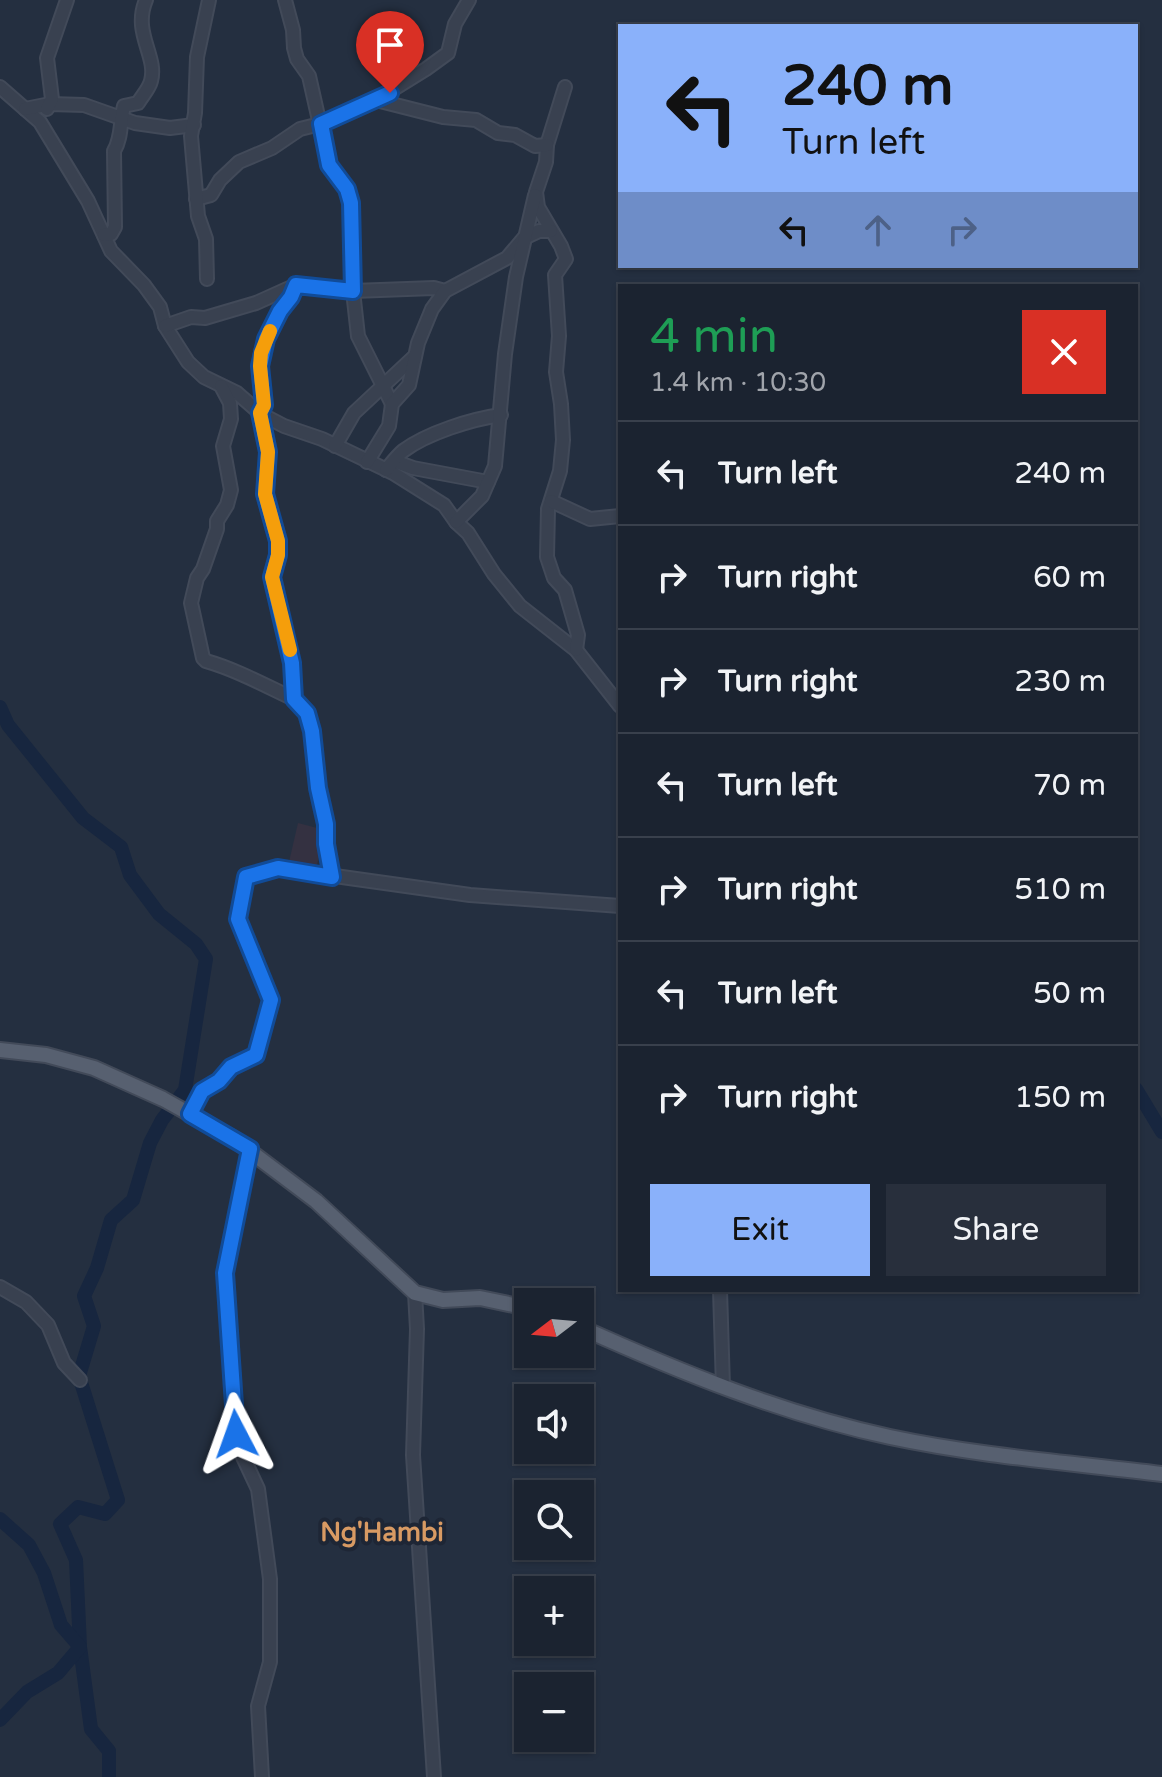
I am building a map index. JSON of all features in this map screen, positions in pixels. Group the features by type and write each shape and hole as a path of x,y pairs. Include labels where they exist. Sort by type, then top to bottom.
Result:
{"main road":[{"path":"0,1050 73,1060 163,1099 250,1149 316,1201 415,1293 443,1300 480,1298 514,1305"},
{"path":"594,1333 723,1387 890,1437 1016,1457 1162,1474"}],"street":[{"path":"40,122 52,99 47,58 67,0"},
{"path":"104,235 111,234 115,227 114,151 119,143 124,106 138,103 151,83 152,68 140,14 146,0"},
{"path":"207,279 206,239 199,220 191,136 197,57 209,0"},
{"path":"285,0 294,48 297,59 309,76 329,165 347,189 351,203 353,291 358,336 392,404"},
{"path":"196,199 211,195 220,180 239,162 272,148 300,129 321,124 376,100 404,85 448,53 455,24 469,0"},
{"path":"0,87 40,122 88,201 111,251 144,285 160,307 165,326 188,362 204,377 237,393 261,414 367,462 488,482"},
{"path":"456,522 482,496 495,466 505,354 524,238 565,87"},
{"path":"376,100 443,117 476,120 498,133 515,135 535,146 547,145"},
{"path":"25,109 50,104 84,105 135,123 170,128 194,125"},
{"path":"536,192 538,207 566,259 555,275 559,303 556,372 563,440 560,471 548,509 547,557 554,578 565,590 578,635 576,650"},
{"path":"367,462 389,426 392,404 409,385 415,356 432,309 445,291 507,258 524,238 539,231 551,231"},
{"path":"165,326 256,303 296,285 353,291 434,288 445,291"},
{"path":"294,699 292,663 272,577 278,541 265,494 268,452 261,414 264,405 260,366 261,353 296,285"},
{"path":"335,446 354,413 415,356"},
{"path":"221,386 230,403 231,419 223,446 231,490 197,578 191,610 206,661 244,673 253,681 294,699 307,713 332,877"},
{"path":"390,466 402,452 448,429 501,415"},
{"path":"390,466 444,505 520,606 576,650 618,703"},
{"path":"551,501 590,519 618,516"},
{"path":"184,1111 231,1067 256,1055 271,1000 238,919 246,877 278,868 470,895 618,906"},
{"path":"250,1149 225,1273 236,1434 258,1489 270,1579 270,1662 258,1706 262,1777"},
{"path":"0,1287 26,1302 48,1325 64,1363 80,1380"},
{"path":"720,1292 723,1387"},
{"path":"415,1293 417,1329 413,1455 434,1777"}],"shaded area":[{"path":"298,823 325,830 316,869 289,862"}],"waterway":[{"path":"0,707 8,725 83,818 121,847 130,875 159,914 196,944 206,959 185,1090 162,1120 150,1143 133,1200 111,1220 97,1268 84,1296 94,1326 79,1376 118,1500 105,1514 78,1507 60,1524 76,1560 80,1647 91,1729 109,1751 109,1777"},
{"path":"1138,1092 1162,1132"},
{"path":"0,1519 29,1545 44,1573 61,1625 80,1647 58,1673 27,1692 0,1720"}],"slow traffic":[{"path":"270,331 261,353 260,366 264,405 260,413 268,452 265,494 278,541 272,577 290,650"}],"district":[{"name":"Ng'Hambi","path":"382,1532"}],"route":[{"path":"236,1434 225,1273 250,1149 190,1114 202,1091 219,1081 231,1067 256,1055 271,1000 238,919 246,877 278,868 332,877 312,731 307,713 294,699 292,663 272,577 278,541 265,494 268,452 260,413 264,405 261,353 296,285 353,291 351,203 347,189 329,165 321,124 390,93"}]}
